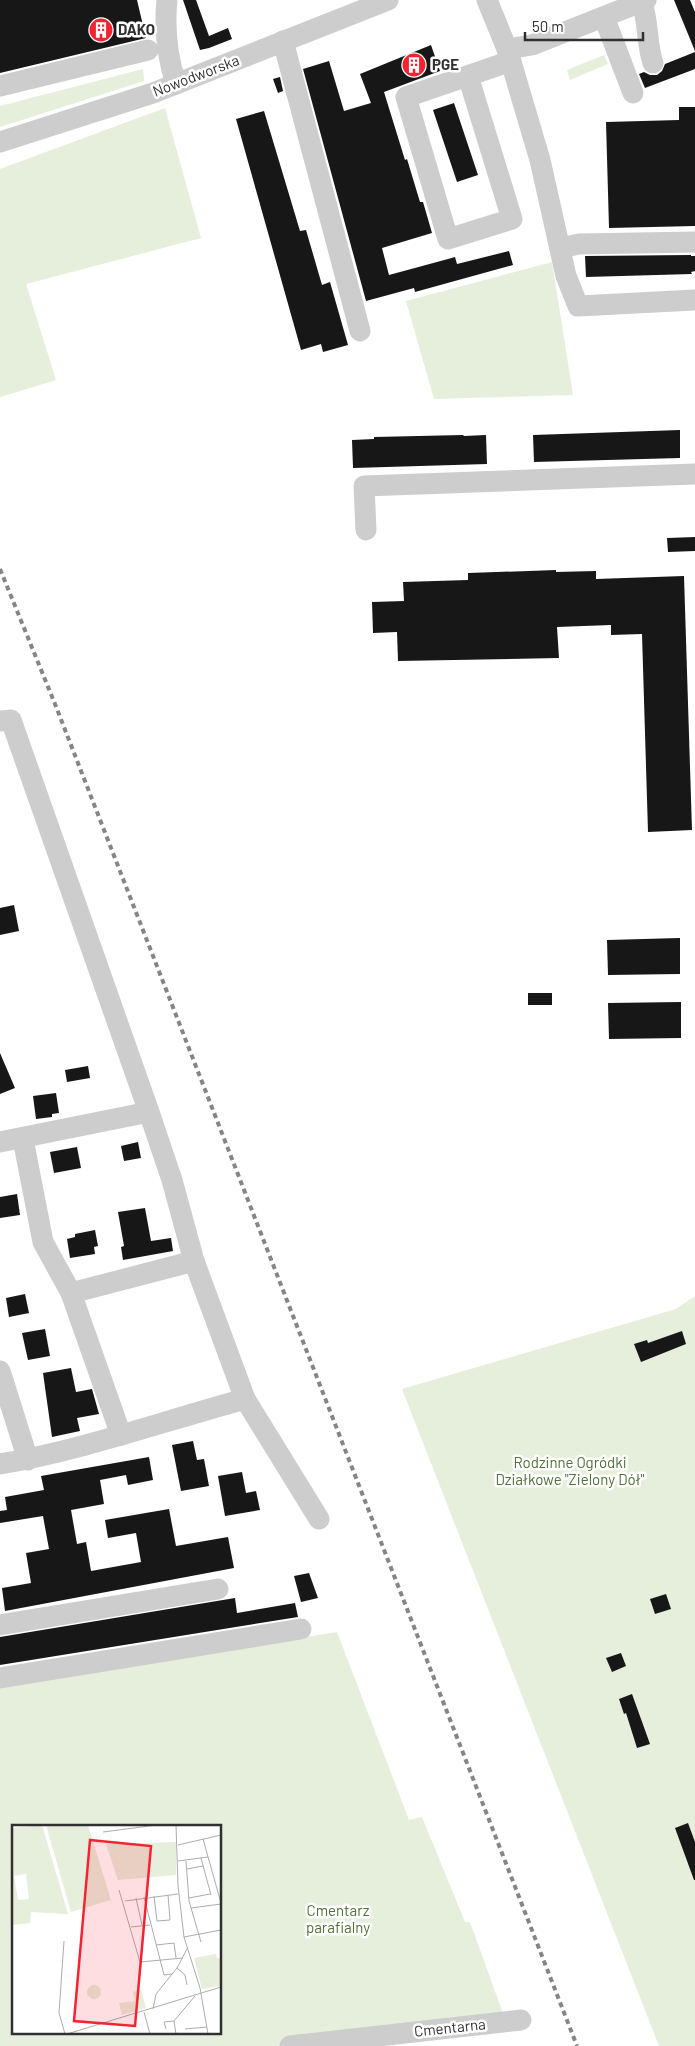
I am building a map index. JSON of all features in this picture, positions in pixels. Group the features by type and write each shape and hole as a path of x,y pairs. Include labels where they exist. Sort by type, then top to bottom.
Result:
{"street":[{"path":"167,0 164,23 167,50 176,84"},
{"path":"487,0 509,55 540,160 566,276 578,306 695,300"},
{"path":"468,76 512,219 448,239 406,97 468,76 532,45 643,1 650,54 653,63"},
{"name":"Nowodworska","path":"0,142 176,84 284,42 375,2"},
{"path":"604,17 633,92"},
{"path":"284,42 360,331"},
{"path":"0,86 148,50"},
{"path":"560,248 579,244 695,242"},
{"path":"366,530 364,486 695,474"},
{"path":"0,721 10,720 150,1112 172,1180 194,1261 245,1399 319,1519"},
{"path":"0,1142 23,1139 150,1112"},
{"path":"23,1139 42,1242 71,1292 121,1435"},
{"path":"71,1292 194,1261"},
{"path":"0,1371 28,1460"},
{"path":"0,1464 28,1460 245,1399"},
{"path":"0,1625 218,1589"},
{"path":"0,1678 301,1629"},
{"name":"Cmentarna","path":"290,2046 520,2020"}],"green space":[{"path":"604,55 608,64 570,80 567,70"},
{"path":"143,69 144,81 0,127 0,106"},
{"path":"165,108 201,238 26,284 56,380 0,397 0,169"},
{"path":"552,262 573,395 434,399 406,301"},
{"name":"Rodzinne Ogródki Działkowe \"Zielony Dół\"","path":"695,1296 695,2046 659,2046 402,1389 676,1309"},
{"name":"Cmentarz parafialny","path":"337,1632 409,1820 422,1817 465,1922 470,1922 505,2019 275,2046 0,2046 0,1686"}],"building":[{"path":"0,0 137,0 146,38 0,73"},
{"path":"183,0 196,0 209,36 228,28 232,39 200,50"},
{"path":"674,0 690,0 695,12 695,51"},
{"path":"431,45 440,71 384,92 405,160 407,159 420,202 423,202 432,233 382,248 389,275 455,257 457,264 509,251 513,265 415,292 414,288 366,301 303,69 329,61 344,111 371,103 360,74"},
{"path":"695,52 695,69 645,88 639,74 644,72 650,75 657,75 662,71 665,64"},
{"path":"280,77 283,91 278,93 273,79"},
{"path":"454,103 478,175 457,182 433,110"},
{"path":"679,107 695,107 695,226 609,228 606,122 679,120"},
{"path":"264,111 300,231 306,230 322,285 330,282 348,345 323,352 321,344 301,350 236,119"},
{"path":"585,256 695,256 695,271 691,272 692,274 586,277"},
{"path":"680,430 680,458 534,462 533,435"},
{"path":"486,435 487,464 353,468 352,440 374,439 374,437"},
{"path":"695,537 695,551 668,552 667,538"},
{"path":"556,570 556,572 596,571 596,579 684,576 692,830 648,832 642,634 611,635 611,625 557,627 559,658 398,661 397,632 373,633 372,602 404,601 403,582 468,580 468,573"},
{"path":"14,905 19,931 0,935 0,908"},
{"path":"680,938 680,974 608,975 607,940"},
{"path":"528,993 552,993 552,1005 528,1005"},
{"path":"681,1002 681,1038 609,1039 608,1003"},
{"path":"0,1053 15,1088 0,1094"},
{"path":"88,1066 90,1078 67,1082 65,1070"},
{"path":"56,1093 59,1113 52,1114 52,1117 36,1119 33,1096"},
{"path":"138,1142 141,1158 124,1161 121,1146"},
{"path":"77,1147 81,1168 54,1173 50,1152"},
{"path":"17,1194 20,1215 0,1218 0,1197"},
{"path":"145,1208 151,1241 171,1238 173,1251 123,1260 121,1247 124,1246 118,1212"},
{"path":"95,1230 98,1246 94,1247 95,1254 70,1258 67,1239 75,1237 75,1234"},
{"path":"25,1294 29,1313 9,1317 6,1298"},
{"path":"45,1329 50,1356 28,1360 22,1333"},
{"path":"682,1331 686,1344 641,1362 634,1344 647,1340 648,1343"},
{"path":"71,1368 76,1392 92,1389 99,1414 77,1418 80,1431 52,1437 43,1373"},
{"path":"193,1441 197,1460 204,1459 209,1486 181,1491 172,1445"},
{"path":"149,1457 153,1480 128,1485 126,1475 100,1480 104,1504 71,1510 77,1544 86,1542 91,1571 141,1562 136,1533 108,1538 105,1520 169,1509 176,1546 228,1537 234,1568 5,1611 2,1588 31,1583 26,1553 49,1549 43,1516 0,1523 0,1511 7,1510 5,1497 44,1490 41,1476"},
{"path":"242,1472 246,1493 256,1491 260,1510 225,1516 218,1476"},
{"path":"309,1573 318,1598 301,1602 294,1576"},
{"path":"666,1594 671,1609 655,1614 650,1599"},
{"path":"235,1598 237,1613 295,1603 298,1617 0,1665 0,1637"},
{"path":"621,1653 626,1666 612,1672 606,1658"},
{"path":"632,1694 650,1744 637,1748 626,1713 624,1714 619,1699"},
{"path":"688,1823 695,1842 695,1880 675,1828"}],"railway":[{"path":"0,569 55,704 577,2046"}],"place":[{"name":"DAKO","path":"101,30"},
{"name":"PGE","path":"414,65"}]}
